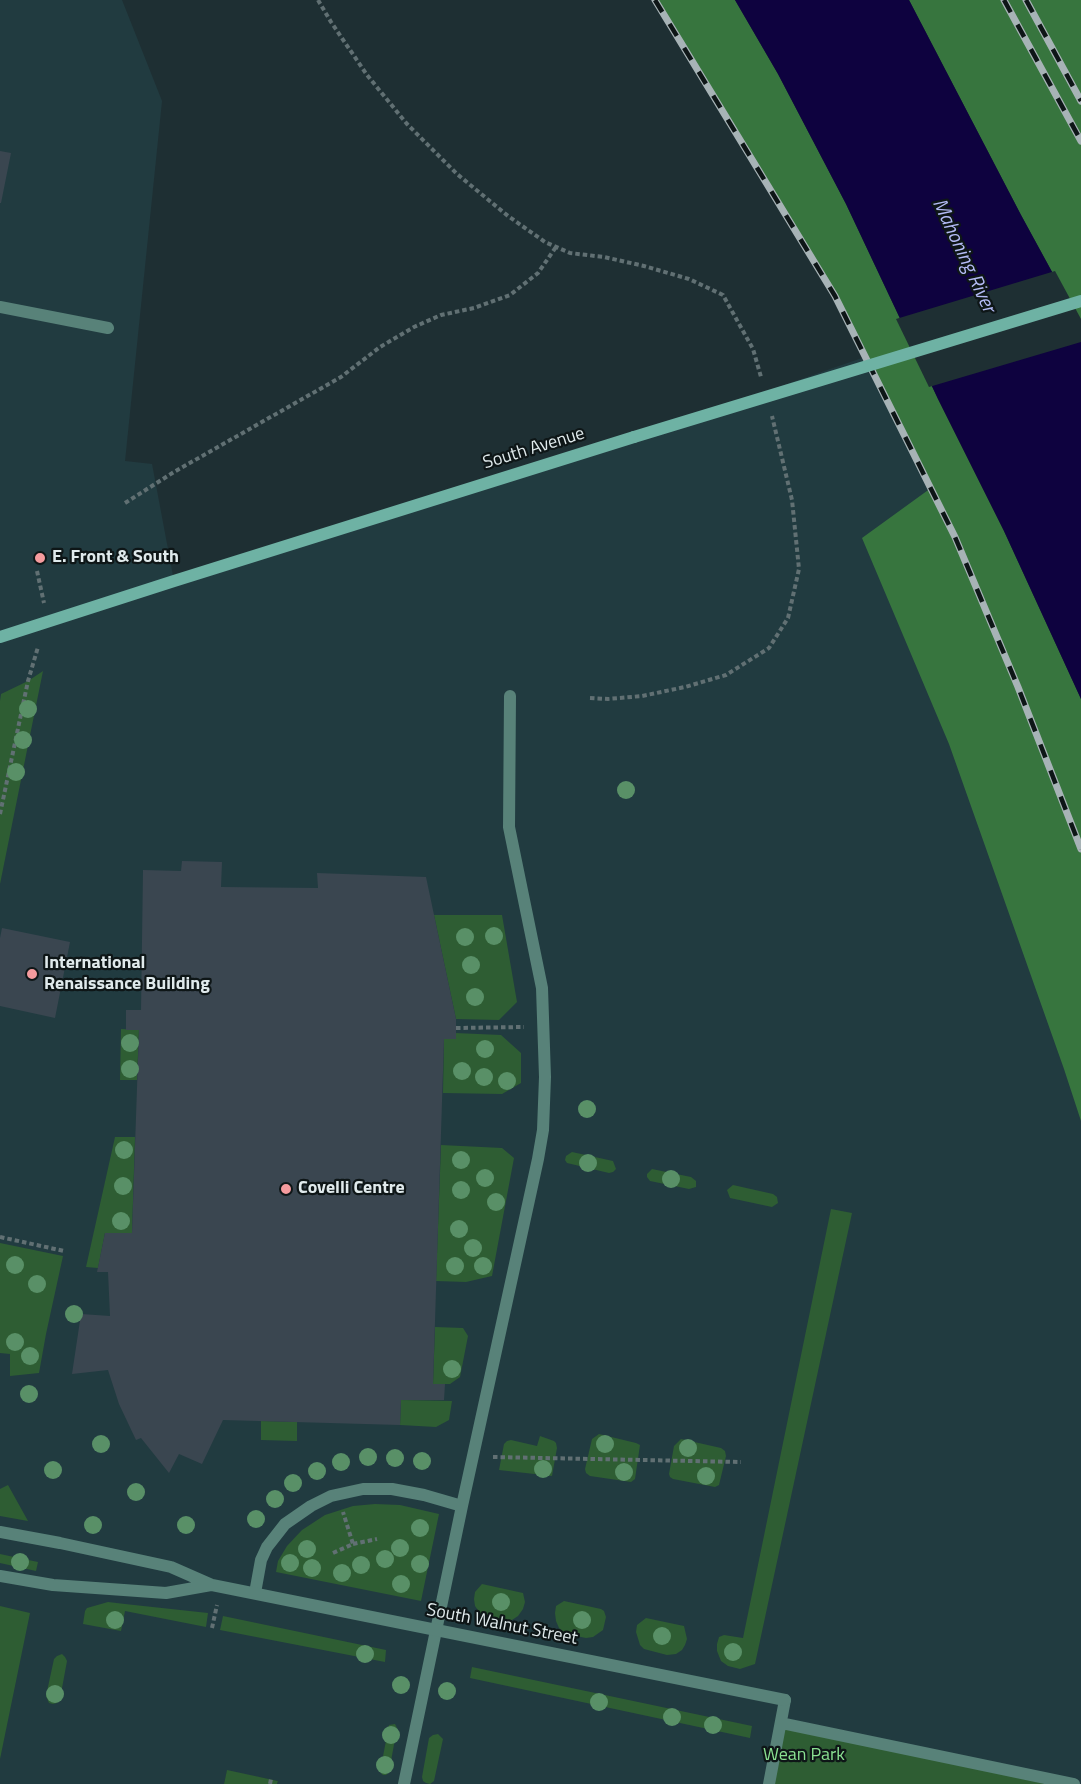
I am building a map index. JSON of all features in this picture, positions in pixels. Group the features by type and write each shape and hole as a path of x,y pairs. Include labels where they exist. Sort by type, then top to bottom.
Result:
{"main road":[{"name":"South Avenue","path":"0,637 634,437 1081,301"}],"street":[{"path":"0,307 108,328"},
{"path":"404,1784 543,1130 545,1077 542,988 509,827 510,696"},
{"path":"255,1593 261,1560 267,1547 285,1524 311,1506 331,1496 363,1489 392,1489 462,1506"},
{"name":"South Walnut Street","path":"0,1532 171,1567 212,1585 785,1700 781,1723"},
{"name":"South Walnut Street","path":"0,1576 53,1585 166,1593 212,1585"},
{"path":"769,1784 781,1723 1074,1784"}],"path":[{"path":"318,0 367,75 407,124 457,174 545,242 570,253 604,257 689,279 723,295 753,349 762,381"},
{"path":"125,502 341,377 380,347 414,327 441,315 474,308 510,295 537,273 556,247"},
{"path":"590,698 642,696 685,687 726,675 769,648 788,618 799,569 792,500 771,413"},
{"path":"0,814 28,681 37,649 48,623 37,571"},
{"path":"456,1028 543,1026"},
{"path":"0,1237 64,1251"},
{"path":"473,1457 741,1462"},
{"path":"338,1494 354,1544"},
{"path":"333,1553 354,1544 377,1539"}],"shaded area":[{"path":"0,0 122,0 162,101 125,461 152,464 174,581 634,437 865,357 955,537 1081,849 1081,1784 277,1784 278,1781 227,1771 224,1784 0,1784"}],"green space":[{"path":"655,0 735,0 778,74 846,204 938,399 1004,531 1081,699 1081,1121 949,744 862,538 931,488 835,296"},
{"path":"909,0 1081,0 1081,325 1021,215"},
{"path":"43,671 0,884 1,694"},
{"path":"434,915 502,915 517,1002 499,1020 456,1019"},
{"path":"121,1029 139,1030 137,1080 120,1080"},
{"path":"455,1033 501,1035 521,1053 521,1083 502,1094 443,1093 444,1039"},
{"path":"115,1137 135,1137 132,1233 105,1233 98,1268 86,1267"},
{"path":"441,1145 502,1148 514,1158 492,1276 466,1282 436,1281"},
{"path":"572,1152 613,1161 616,1169 609,1173 567,1163 566,1156"},
{"path":"652,1169 691,1177 696,1181 696,1187 689,1189 650,1181 647,1174"},
{"path":"733,1185 773,1194 777,1197 778,1203 772,1207 730,1198 727,1190"},
{"path":"831,1209 852,1213 755,1664 740,1669 728,1666 721,1661 717,1644 719,1637 724,1635 743,1638"},
{"path":"0,1243 63,1256 39,1373 10,1376 10,1354 0,1353"},
{"path":"435,1327 463,1328 468,1336 460,1377 450,1384 433,1384"},
{"path":"401,1400 452,1401 449,1420 436,1427 400,1425"},
{"path":"261,1421 297,1422 297,1441 261,1440"},
{"path":"599,1434 640,1445 635,1479 631,1482 590,1476 586,1473 592,1439"},
{"path":"540,1436 556,1443 552,1476 499,1470 504,1444 507,1441 537,1446"},
{"path":"681,1439 721,1448 725,1451 726,1456 719,1485 715,1487 670,1477 674,1446"},
{"path":"8,1485 28,1521 0,1516 0,1489"},
{"path":"400,1505 439,1514 421,1601 276,1572 278,1561 287,1546 302,1530 325,1515 353,1506"},
{"path":"0,1554 38,1562 36,1571 0,1563"},
{"path":"482,1584 523,1593 525,1602 518,1616 512,1620 506,1620 485,1617 480,1613 475,1606 474,1599 475,1592"},
{"path":"564,1601 604,1611 606,1617 603,1630 593,1637 586,1638 566,1634 559,1628 555,1613 556,1606"},
{"path":"108,1602 208,1613 206,1627 125,1611 121,1631 83,1624 87,1608"},
{"path":"0,1606 30,1613 0,1759"},
{"path":"223,1616 386,1650 385,1662 220,1630"},
{"path":"646,1618 684,1626 687,1639 682,1650 676,1654 667,1655 644,1649 640,1645 636,1632 637,1625"},
{"path":"62,1654 67,1661 60,1699 53,1704 49,1703 46,1696 54,1659"},
{"path":"472,1667 752,1726 750,1738 470,1678"},
{"name":"Wean Park","path":"781,1723 1074,1784 769,1784"},
{"path":"395,1724 397,1728 389,1772 383,1775 380,1772 389,1725"},
{"path":"438,1734 443,1739 434,1781 430,1784 423,1781 422,1777 429,1738"},
{"path":"227,1770 278,1781 277,1784 224,1784"}],"water":[{"name":"Mahoning River","path":"735,0 909,0 1081,325 1081,699 1004,531 938,399 846,204 778,74"}],"pier":[{"path":"1055,271 1081,319 1081,342 929,387 896,319"}],"building":[{"path":"0,151 11,153 1,203 0,203"},
{"name":"Covelli Centre","path":"182,861 222,862 221,887 318,888 317,873 426,877 456,1019 456,1039 444,1039 433,1384 445,1384 444,1400 401,1400 400,1425 223,1420 202,1464 179,1454 169,1473 141,1438 136,1440 119,1404 108,1370 72,1374 81,1314 110,1316 108,1272 97,1272 105,1233 132,1233 139,1030 126,1030 126,1010 141,1010 143,870 181,871"},
{"name":"International Renaissance Building","path":"2,928 70,942 55,1018 0,1006"}],"railway":[{"path":"655,0 835,296 955,537 1018,687 1081,849"},
{"path":"1004,0 1081,141"},
{"path":"1026,0 1081,101"}],"place":[{"name":"E. Front & South","path":"40,558"},
{"name":"International Renaissance Building","path":"32,974"},
{"name":"Covelli Centre","path":"286,1189"}]}
